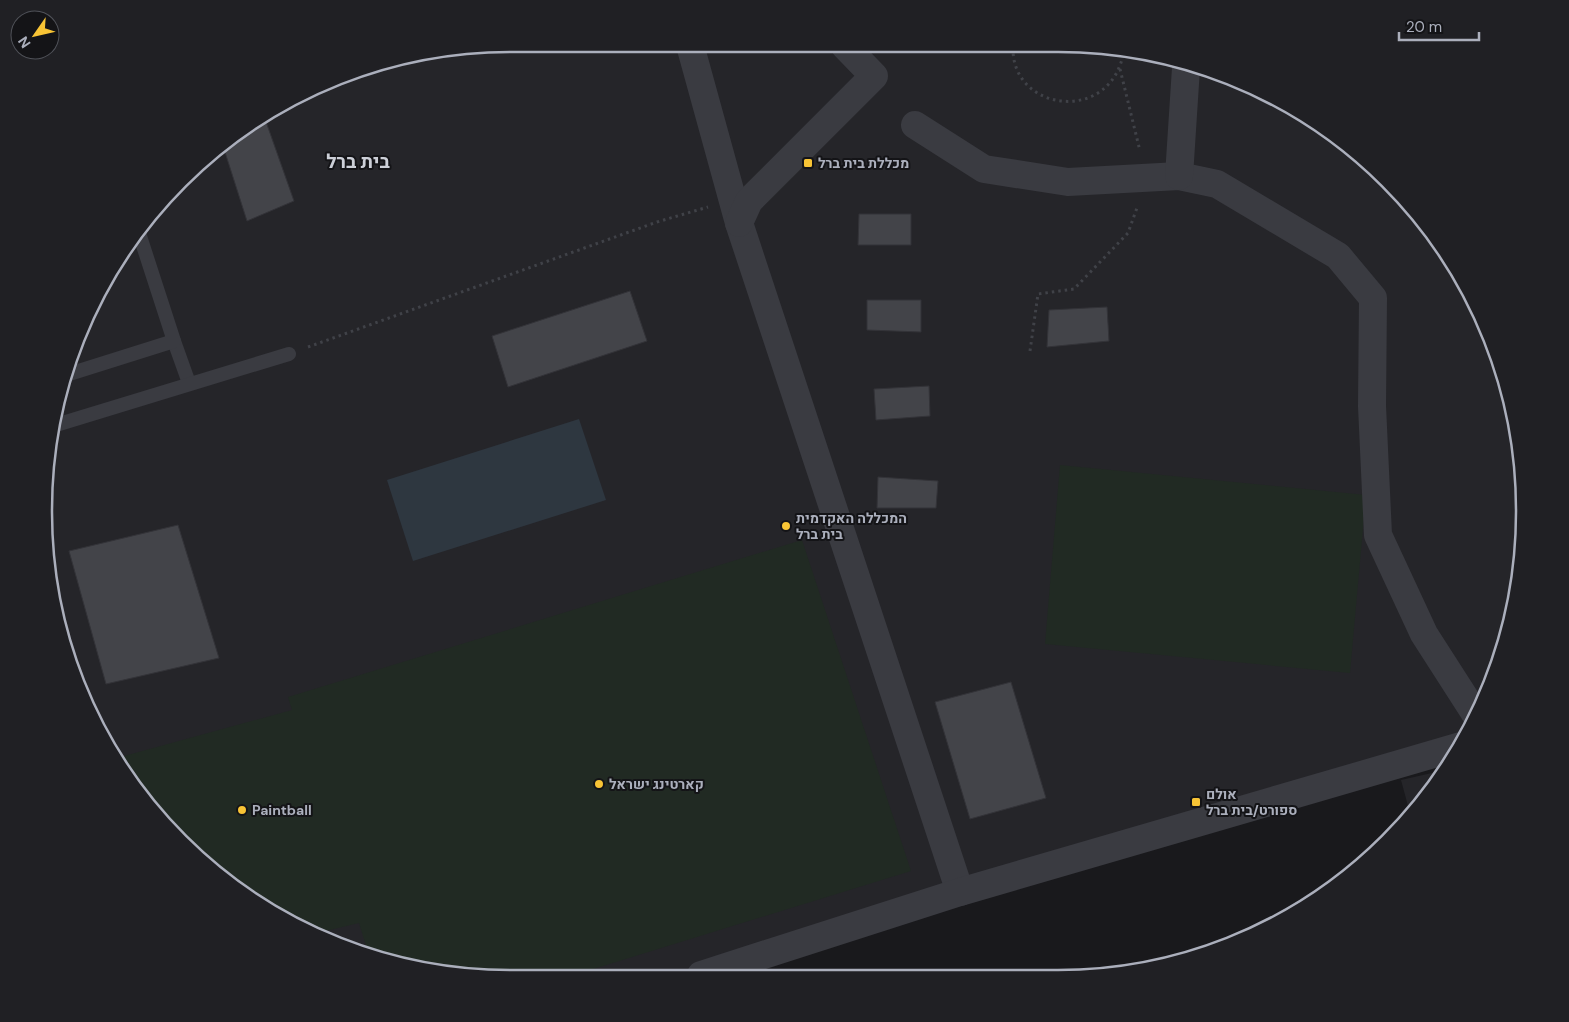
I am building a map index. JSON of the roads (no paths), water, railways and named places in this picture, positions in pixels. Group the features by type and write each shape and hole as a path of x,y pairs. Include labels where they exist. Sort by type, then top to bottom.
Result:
{"street":[{"path":"692,52 736,211 960,892"},
{"path":"736,211 749,201 874,76 851,52"},
{"path":"1179,176 1186,71"},
{"path":"915,125 984,169 1068,182 1179,176 1217,184 1338,256 1373,298 1372,406 1378,535 1424,634 1471,709"},
{"path":"720,970 960,892 1449,750"}],"lane":[{"path":"141,240 174,341 190,383"},
{"path":"74,372 174,341"},
{"path":"61,424 289,354"}],"place":[{"name":"מכללת בית ברל","path":"808,163"},
{"name":"המכללה האקדמית בית ברל","path":"786,526"},
{"name":"קארטינג ישראל","path":"599,784"},
{"name":"אולם ספורט/בית ברל","path":"1196,802"},
{"name":"Paintball","path":"242,810"}],"district":[{"name":"בית ברל","path":"358,161"}]}
